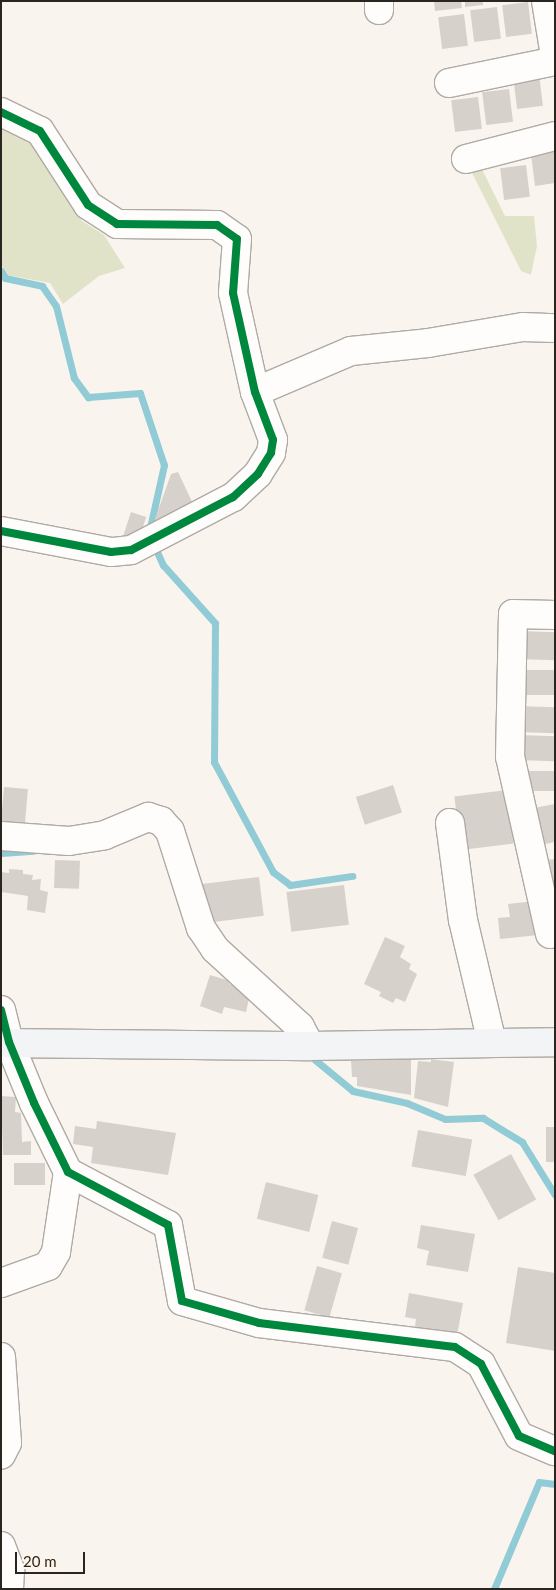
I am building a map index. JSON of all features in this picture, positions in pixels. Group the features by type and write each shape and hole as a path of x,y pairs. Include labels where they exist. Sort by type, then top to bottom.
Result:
{"street":[{"path":"546,1 555,56"},
{"path":"449,83 555,62"},
{"path":"1,112 40,131 88,205 117,224 217,225 237,239 233,294 255,392 273,440 271,453 258,474 233,496 131,550 111,552 1,531"},
{"path":"466,159 555,136"},
{"path":"255,392 351,351 428,343 523,327 555,328"},
{"path":"550,934 510,757 513,614 555,615"},
{"path":"1,836 69,841 105,835 148,816 162,820 170,831 201,928 215,948 300,1027 310,1046"},
{"path":"450,824 463,920 492,1043"},
{"path":"1,1010 5,1043 68,1172 56,1252 48,1266 1,1283"},
{"path":"5,1043 310,1046 555,1042"},
{"path":"68,1172 168,1225 182,1301 259,1323 455,1347 481,1364 519,1436 555,1451"},
{"path":"1,1357 7,1443 1,1455"},
{"path":"1,1546 10,1570 9,1589"}],"green space":[{"path":"1,128 28,137 82,221 104,235 125,268 99,276 63,304 50,283 7,275 1,264"},
{"path":"479,163 505,216 534,216 537,246 531,275 521,271 468,165"}],"building":[{"path":"434,1 461,1 462,8 435,11"},
{"path":"465,1 483,1 483,5 465,7"},
{"path":"528,2 532,34 506,37 502,5"},
{"path":"497,7 501,39 474,42 470,10"},
{"path":"464,14 468,46 442,49 438,17"},
{"path":"539,74 543,106 517,109 513,77"},
{"path":"509,89 513,122 486,125 482,92"},
{"path":"478,97 482,129 455,132 451,100"},
{"path":"555,151 555,183 535,186 531,154"},
{"path":"526,165 530,197 504,200 500,168"},
{"path":"178,472 194,506 156,526 155,519 171,474"},
{"path":"131,512 146,517 138,541 123,536"},
{"path":"519,631 555,632 554,660 518,659"},
{"path":"517,670 555,670 555,695 517,695"},
{"path":"517,706 555,707 554,733 516,732"},
{"path":"518,735 555,736 554,761 517,760"},
{"path":"522,771 555,771 555,791 522,791"},
{"path":"393,785 402,813 365,825 356,797"},
{"path":"4,787 28,789 25,827 1,825"},
{"path":"507,790 514,844 461,850 454,796"},
{"path":"555,804 555,842 535,846 528,809"},
{"path":"555,859 555,905 538,861"},
{"path":"55,860 80,861 79,889 54,888"},
{"path":"9,869 23,870 23,874 33,875 32,880 41,879 40,890 48,892 45,913 27,910 28,896 1,892 1,872 9,873"},
{"path":"259,877 264,916 207,923 202,884"},
{"path":"344,885 349,925 291,932 286,892"},
{"path":"535,901 538,935 500,939 498,918 510,917 508,904"},
{"path":"385,937 405,946 400,957 411,964 409,969 417,974 405,1002 396,998 393,1003 379,996 381,992 364,984"},
{"path":"210,975 230,981 229,984 242,988 242,994 250,994 246,1012 224,1007 222,1014 200,1006"},
{"path":"411,1058 411,1095 357,1086 357,1077 352,1077 351,1061"},
{"path":"431,1059 454,1062 448,1107 414,1098 418,1061 431,1062"},
{"path":"1,1096 16,1097 15,1112 21,1113 22,1142 31,1141 31,1155 3,1155"},
{"path":"97,1121 176,1133 168,1175 91,1163 93,1147 73,1144 75,1126 96,1129"},
{"path":"546,1127 555,1127 555,1162 546,1162"},
{"path":"418,1130 472,1140 466,1176 412,1166"},
{"path":"511,1154 536,1199 499,1220 473,1175"},
{"path":"14,1163 45,1163 45,1185 14,1185"},
{"path":"266,1182 318,1195 309,1232 257,1219"},
{"path":"332,1221 358,1228 348,1265 322,1258"},
{"path":"421,1225 475,1234 468,1272 426,1265 429,1251 417,1248"},
{"path":"317,1266 342,1273 329,1317 304,1310"},
{"path":"518,1267 555,1273 555,1351 506,1343"},
{"path":"409,1293 463,1303 456,1341 414,1334 416,1319 405,1317"}],"waterway":[{"path":"1,271 5,278 42,286 56,306 74,378 88,397 140,393 164,465 149,532"},
{"path":"154,545 163,565 215,623 214,762 273,872 290,885 352,876"},
{"path":"1,853 33,851"},
{"path":"314,1059 353,1091 407,1103 445,1119 483,1118 522,1142 555,1195"},
{"path":"494,1589 539,1482 555,1484"}],"cycle path":[{"path":"1,112 40,131 88,205 117,224 217,225 237,239 233,293 255,392 273,440 271,453 258,474 233,497 131,550 111,552 1,531"},
{"path":"1,1010 9,1042 34,1103 68,1172 168,1225 182,1301 259,1323 455,1347 481,1364 519,1436 555,1451"}]}
